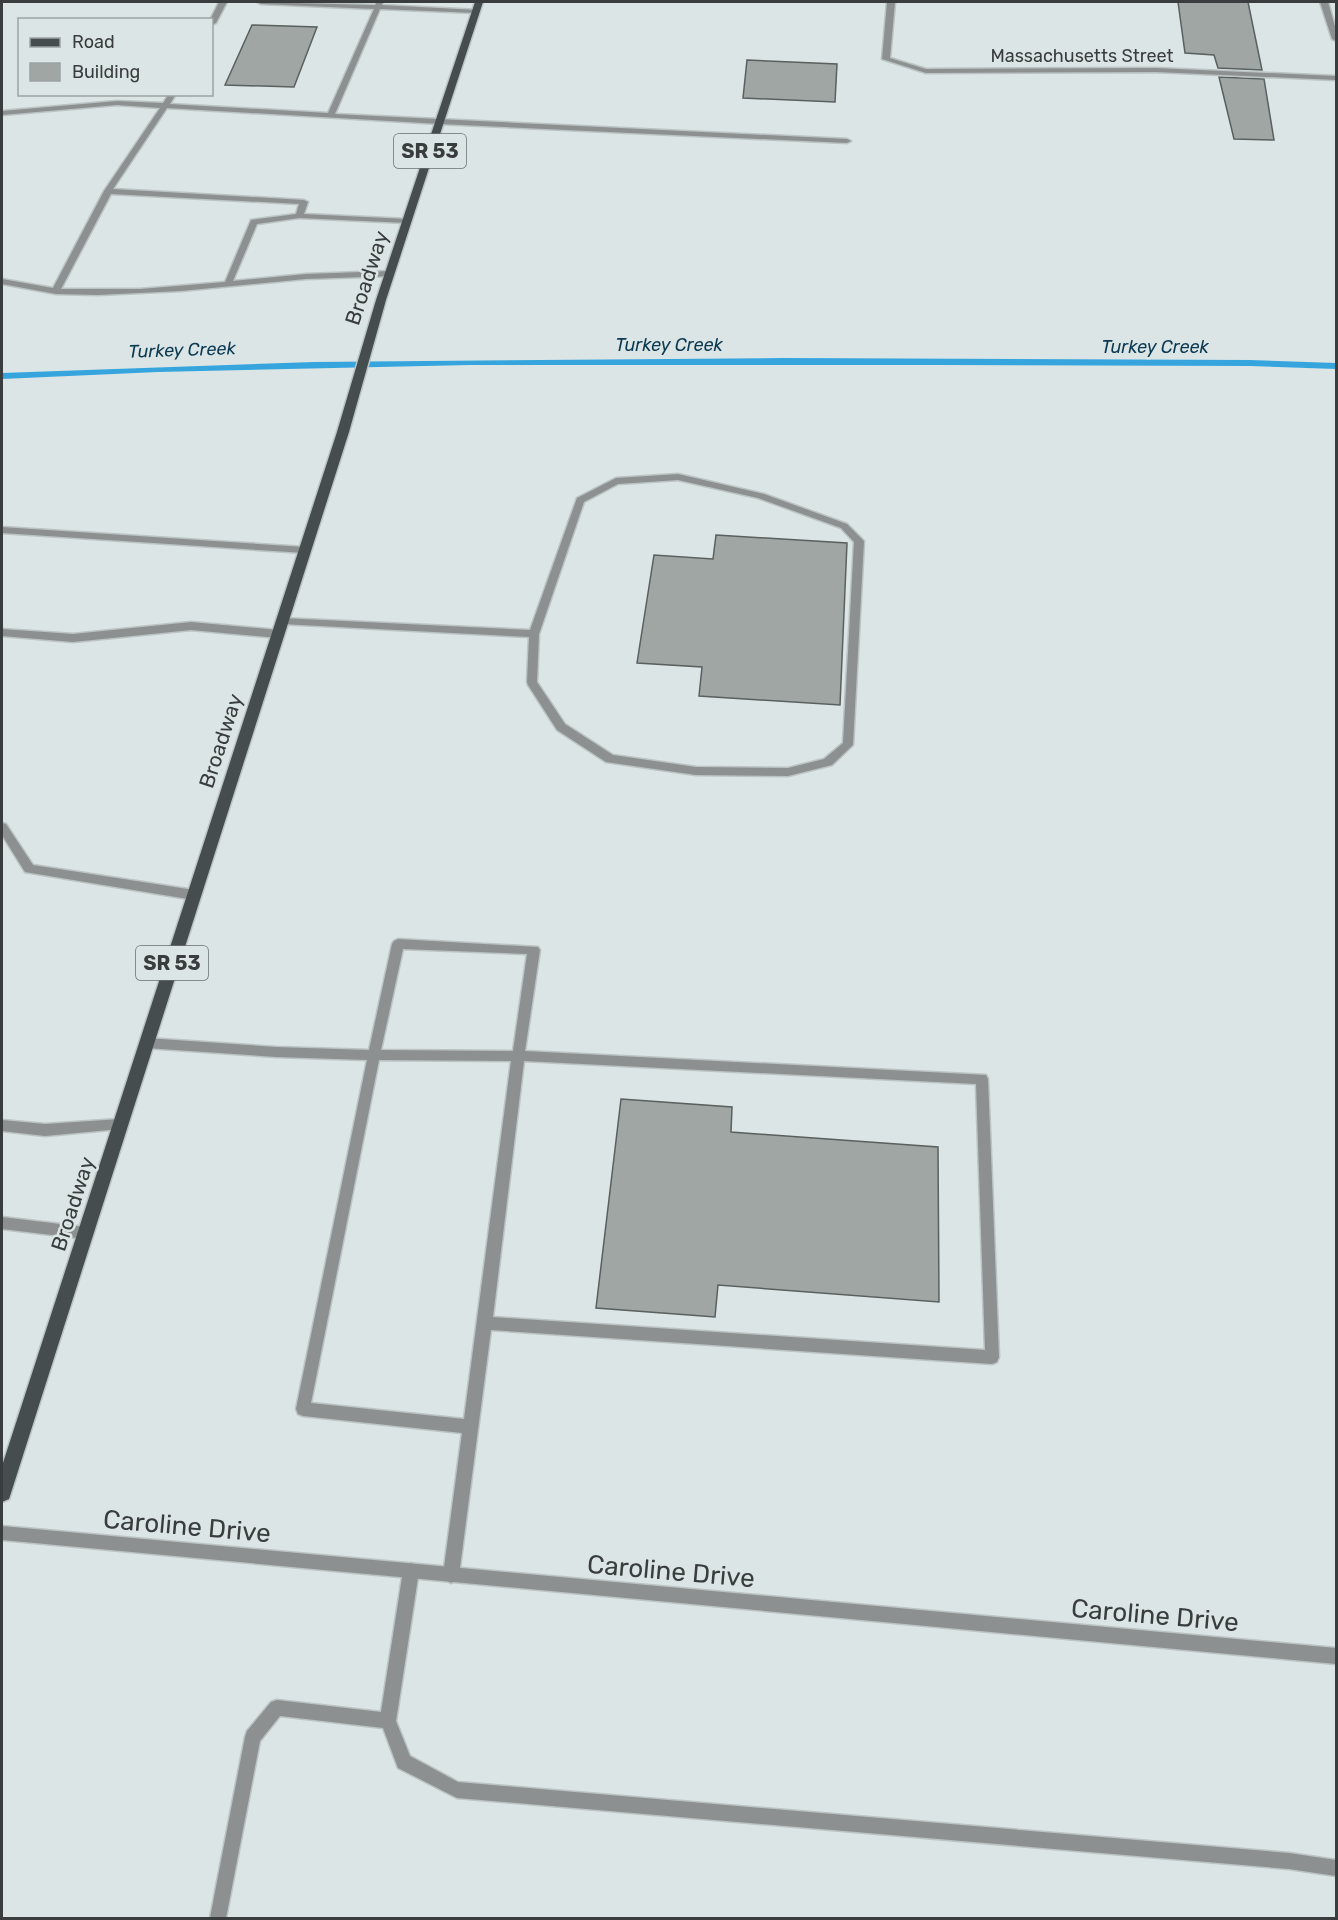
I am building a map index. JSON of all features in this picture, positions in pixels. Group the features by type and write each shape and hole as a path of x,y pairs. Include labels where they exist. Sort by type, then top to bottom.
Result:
{"main road":[{"name":"Broadway","path":"2,1493 343,432 381,300 478,6"}],"street":[{"path":"213,21 223,2"},
{"path":"261,2 478,6"},
{"name":"Massachusetts Street","path":"891,2 886,59 926,71 1156,70 1336,78"},
{"path":"1324,2 1336,39"},
{"path":"331,115 379,4"},
{"path":"56,291 108,191 168,106 172,96"},
{"path":"2,113 117,103 440,122 847,141"},
{"path":"108,191 304,201 299,216"},
{"path":"228,284 254,222 299,216 407,221"},
{"path":"2,282 56,291 123,293 323,275 390,274"},
{"path":"678,477 760,496 844,526 859,542 848,745 828,762 788,772 707,771 610,759 561,727 532,682 534,634 580,500 616,481 678,477"},
{"path":"2,530 305,550"},
{"path":"2,633 74,638 191,626 534,634"},
{"path":"2,827 29,869 194,895"},
{"path":"451,1575 518,1056 534,950 398,944 303,1409 470,1427"},
{"path":"147,1043 276,1052 518,1056 982,1079 992,1357 485,1323"},
{"path":"2,1126 45,1130 120,1124"},
{"path":"2,1223 85,1233"},
{"name":"Caroline Drive","path":"2,1533 1336,1656"},
{"path":"411,1571 388,1721 404,1762 457,1790 1289,1862 1336,1868"},
{"path":"218,1918 253,1737 277,1708 388,1721"}],"building":[{"path":"1178,2 1248,2 1262,70 1218,68 1214,55 1185,53"},
{"path":"252,25 317,27 294,87 225,85"},
{"path":"747,60 837,64 835,102 743,98"},
{"path":"1219,77 1264,79 1274,140 1234,139"},
{"path":"716,535 847,543 840,705 699,696 702,667 637,663 654,555 713,559"},
{"path":"621,1099 732,1107 731,1132 938,1147 939,1302 718,1285 715,1317 596,1308"}],"waterway":[{"name":"Turkey Creek","path":"2,376 158,369 470,362 1250,363 1336,366"}]}
